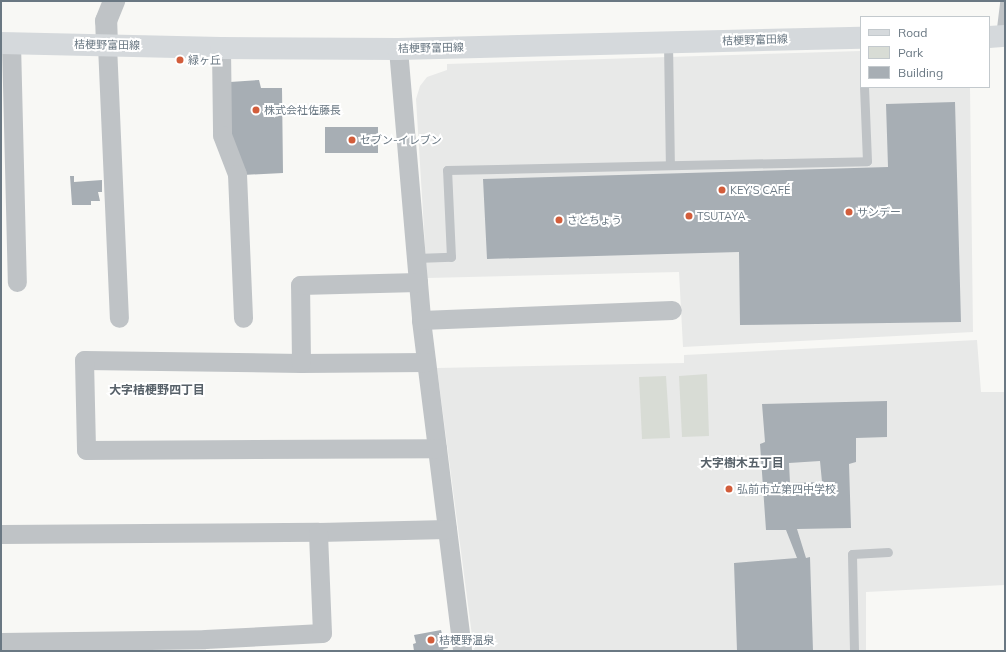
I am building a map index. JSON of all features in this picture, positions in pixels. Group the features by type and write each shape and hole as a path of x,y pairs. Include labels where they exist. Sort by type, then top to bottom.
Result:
{"main road":[{"name":"桔梗野富田線","path":"6,43 221,48 398,48 860,38"}],"street":[{"path":"114,1 106,21 118,318"},
{"path":"6,43 17,282"},
{"path":"221,48 222,135 236,174 243,318"},
{"path":"398,48 421,320 462,651"},
{"path":"301,363 300,285 418,282"},
{"path":"421,320 672,310"},
{"path":"426,362 301,363 84,360 86,450 437,448"},
{"path":"1,534 318,532 447,529"},
{"path":"1,642 205,639 322,633 318,532"}],"lane":[{"path":"998,36 1004,1"},
{"path":"668,43 670,165"},
{"path":"416,258 451,257 446,170 867,161 864,88"},
{"path":"854,651 852,554 888,552"}],"shaded area":[{"path":"860,51 860,88 970,88 973,332 683,347 679,272 427,278 416,99 420,86 427,77 447,70 447,64"},
{"name":"弘前市立第四中学校","path":"977,340 981,392 1005,392 1005,585 866,592 866,651 474,651 437,368 684,363 684,355"}],"green space":[{"path":"707,374 709,436 682,437 679,376"},
{"path":"666,376 670,438 642,439 639,377"}],"building":[{"name":"株式会社佐藤長","path":"259,80 261,88 282,88 283,173 243,175 228,132 230,82"},
{"path":"955,102 961,322 740,325 739,252 487,259 483,179 888,167 886,104"},
{"name":"セブン-イレブン","path":"325,127 378,127 378,153 325,153"},
{"path":"70,176 74,176 74,182 102,180 102,192 98,192 100,201 91,201 91,205 72,205"},
{"path":"887,401 887,437 856,438 856,462 849,464 851,528 797,529 806,558 810,557 813,651 737,651 734,563 797,558 786,530 766,530 760,444 765,442 762,404","holes":["820,461 822,482 790,483 789,463"]},
{"name":"桔梗野温泉","path":"441,630 448,648 443,649 444,651 414,651 413,644 416,643 414,635"}],"place":[{"name":"緑ヶ丘","path":"180,60"},
{"name":"株式会社佐藤長","path":"256,110"},
{"name":"セブン-イレブン","path":"352,140"},
{"name":"KEY’S CAFÉ","path":"722,190"},
{"name":"サンデー","path":"849,212"},
{"name":"TSUTAYA","path":"689,216"},
{"name":"さとちょう","path":"559,220"},
{"name":"弘前市立第四中学校","path":"729,489"},
{"name":"桔梗野温泉","path":"431,640"}],"district":[{"name":"大字桔梗野四丁目","path":"157,390"},
{"name":"大字樹木五丁目","path":"742,463"}]}
